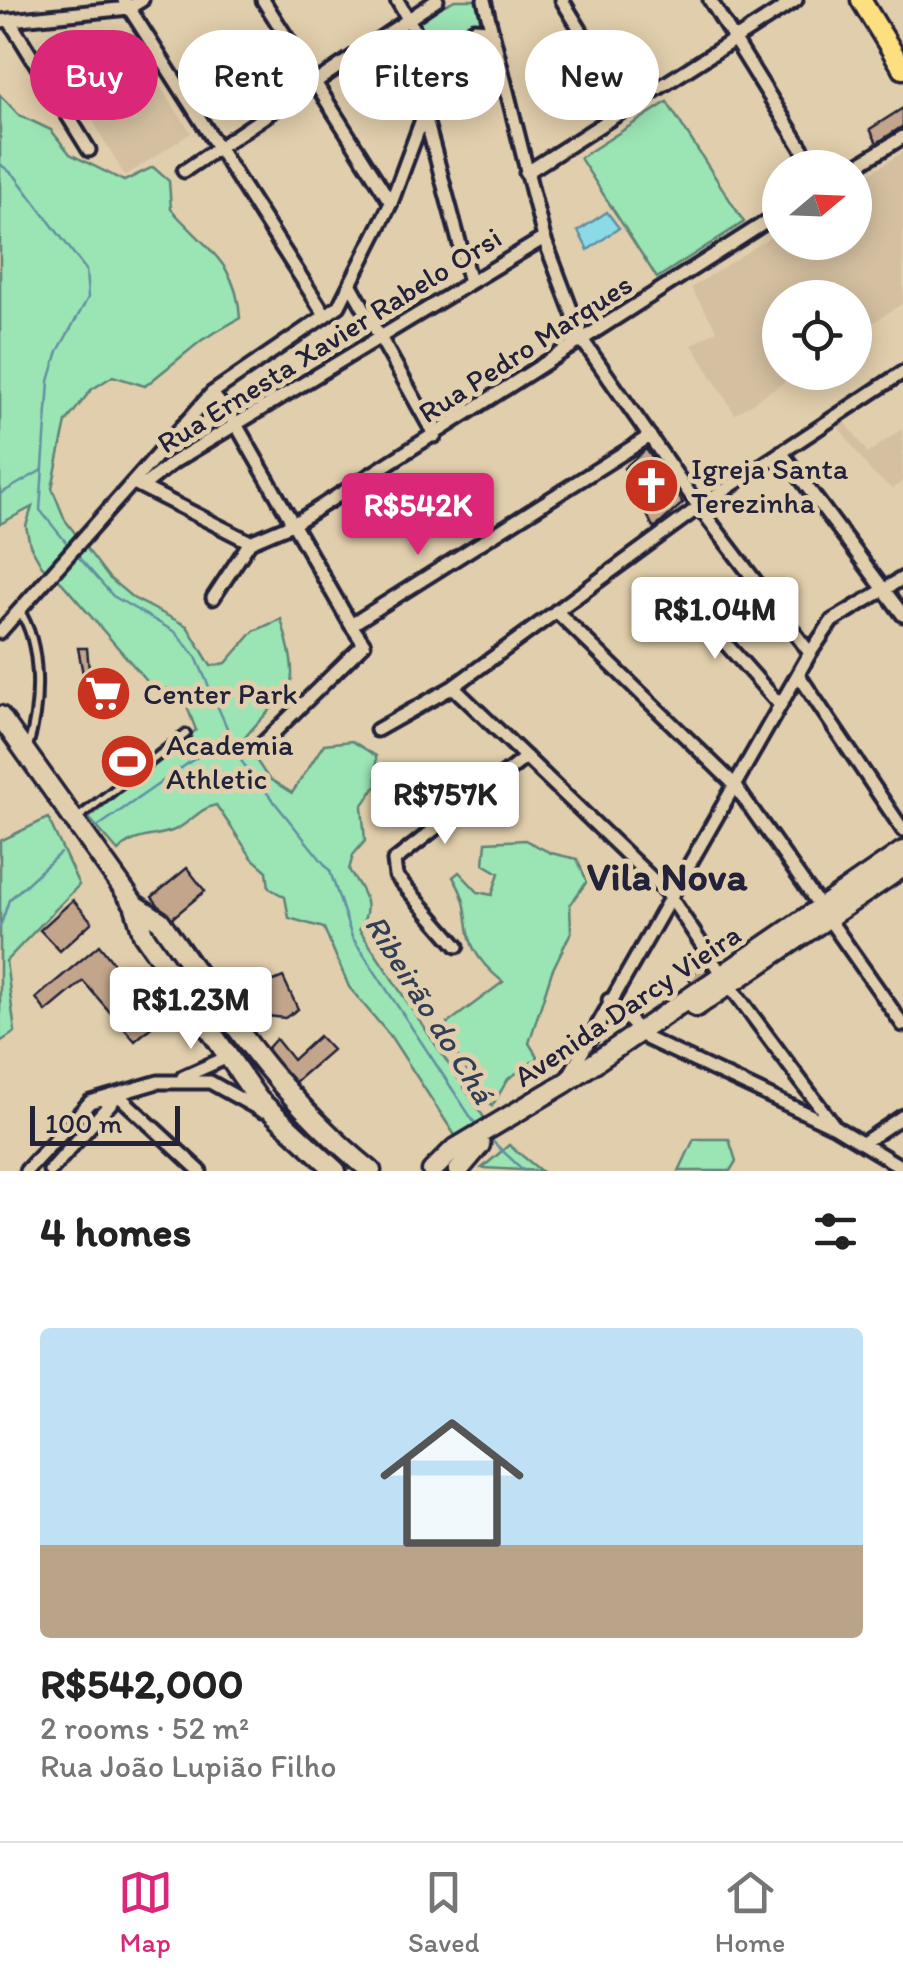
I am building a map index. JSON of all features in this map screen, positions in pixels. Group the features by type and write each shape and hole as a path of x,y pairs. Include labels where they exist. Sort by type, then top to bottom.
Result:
{"main road":[{"path":"861,0 903,70"},
{"path":"0,716 134,904 143,934 274,1118 336,1171"},
{"name":"Avenida Darcy Vieira","path":"505,1123 726,980 825,912 903,851"},
{"name":"Avenida Darcy Vieira","path":"825,912 903,867"},
{"path":"134,904 160,921 277,1084 331,1139 371,1171"},
{"name":"Avenida Darcy Vieira","path":"432,1171 644,1036"},
{"name":"Avenida Darcy Vieira","path":"458,1171 467,1149"}],"street":[{"path":"89,150 5,20 142,0"},
{"path":"263,0 282,30"},
{"path":"397,0 415,30"},
{"path":"319,77 437,0"},
{"path":"472,30 488,30 484,0"},
{"path":"562,0 580,30"},
{"path":"710,0 803,150"},
{"path":"659,88 796,0"},
{"path":"126,4 324,314"},
{"path":"319,88 392,203"},
{"path":"505,94 544,238 584,341 698,508 810,653"},
{"path":"184,171 259,120"},
{"path":"0,632 83,539 138,485 212,393 339,306 392,203 421,120"},
{"path":"427,120 470,282"},
{"path":"526,173 609,120"},
{"path":"872,156 903,137"},
{"name":"Rua Pedro Marques","path":"250,542 295,523 436,436 762,225"},
{"name":"Rua Ernesta Xavier Rabelo Orsi","path":"138,485 544,238"},
{"path":"351,285 436,436"},
{"path":"377,730 453,687 698,508 903,372"},
{"path":"212,393 237,426 364,644 259,747"},
{"path":"351,625 650,436"},
{"path":"781,452 903,615"},
{"path":"138,485 250,542 213,598"},
{"path":"565,1083 609,1000 832,620 903,578"},
{"path":"682,592 780,705"},
{"path":"556,611 734,784 903,1025"},
{"path":"798,674 903,830"},
{"path":"453,687 670,895 726,980 835,1127"},
{"path":"457,946 396,876 394,861 526,757"},
{"path":"609,1000 644,1036 835,1127 903,1168"},
{"path":"26,1171 90,1102 175,1081 230,1056"},
{"path":"175,1081 210,1082 274,1118"},
{"path":"46,1149 59,1168 118,1095"},
{"path":"118,1095 200,1171"},
{"path":"863,1143 903,1116"}],"lane":[{"path":"20,610 35,643 34,725 26,753"},
{"path":"74,820 186,734"}],"shaded area":[{"path":"158,84 178,114 178,120 182,120 191,133 125,176 93,120 158,120"},
{"path":"903,152 903,303 872,324 872,280 762,280 762,390 772,390 735,414 692,345 717,330 691,288 762,243 762,260 872,260 872,172"},
{"path":"842,417 868,453 902,429 903,481 893,489 872,473 835,422"}],"green space":[{"path":"455,0 476,0 484,25 459,30 421,30 413,21"},
{"path":"0,95 19,115 51,130 70,154 124,181 153,167 169,181 171,209 217,257 233,283 240,318 202,340 145,386 113,376 91,390 66,422 52,488 65,520 109,578 133,598 187,626 211,666 226,663 254,631 281,619 292,678 282,698 243,740 268,778 292,793 324,744 352,741 376,756 377,785 362,806 365,841 353,855 349,870 367,906 359,929 487,1122 458,1140 391,1037 349,987 324,928 289,918 285,897 269,888 267,871 252,858 216,805 178,828 137,839 118,851 89,818 196,730 181,691 152,687 62,583 42,566 30,545 26,526 32,507 0,524"},
{"path":"667,102 744,222 657,278 580,158 639,120 659,120 659,107"},
{"path":"48,818 79,885 6,961 15,1032 0,1042 0,841"},
{"path":"525,840 551,853 577,859 587,881 570,905 571,932 552,971 529,1043 538,1058 508,1079 492,1106 446,1040 444,1026 503,982 476,953 465,906 453,877 459,872 478,892 492,895 499,873 484,864 486,842"},
{"path":"694,1139 729,1139 736,1161 730,1171 679,1171"},
{"path":"509,1145 541,1171 482,1168"}],"water":[{"path":"607,212 619,228 588,250 578,231"}],"building":[{"path":"903,108 903,126 877,143 870,129"},
{"name":"Igreja Santa Terezinha","path":"646,449 683,503 654,529 624,468"},
{"path":"78,648 87,648 89,670 84,679"},
{"name":"Academia Athletic","path":"138,743 147,758 115,779 106,763"},
{"path":"187,868 205,891 170,920 152,897"},
{"path":"73,900 92,922 60,951 40,930"},
{"path":"99,945 136,992 154,976 159,982 168,981 183,1000 135,1041 83,981 46,1012 36,998"},
{"path":"703,965 710,974 695,986 687,977"},
{"path":"283,977 298,1009 285,1018 267,1016 260,998 266,996 259,987"},
{"path":"319,1036 332,1050 295,1082 266,1050 276,1039 293,1060"}],"waterway":[{"name":"Ribeirão do Chá","path":"0,164 15,176 86,270 88,298 58,351 49,381 40,510 70,547"},
{"path":"0,494 42,470"},
{"name":"Ribeirão do Chá","path":"75,553 113,596 175,632 196,657 242,762 330,871 352,937 476,1125"},
{"path":"93,830 227,736"},
{"path":"0,927 9,900 60,853"},
{"name":"Ribeirão do Chá","path":"489,1138 524,1171"}],"place":[{"name":"Igreja Santa Terezinha","path":"652,485"},
{"name":"Center Park","path":"104,693"},
{"name":"Academia Athletic","path":"127,761"}],"district":[{"name":"Vila Nova","path":"667,876"}]}
